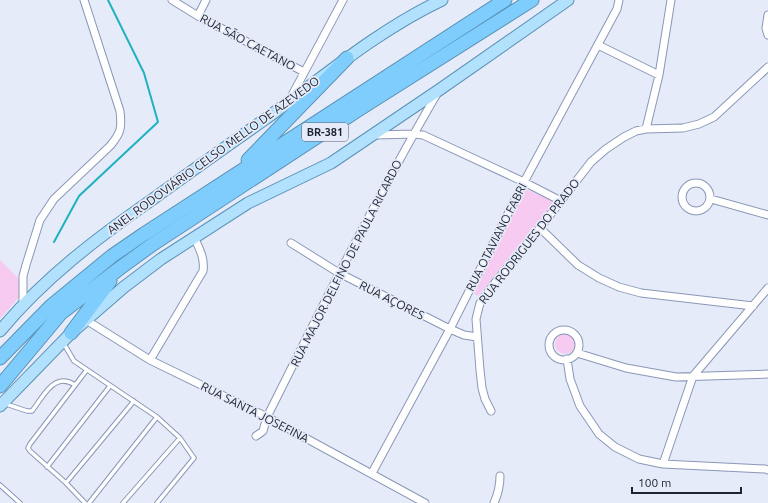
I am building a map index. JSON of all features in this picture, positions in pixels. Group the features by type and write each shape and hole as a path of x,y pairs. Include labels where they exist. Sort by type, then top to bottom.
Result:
{"highway":[{"name":"ANEL RODOVIÁRIO CELSO MELLO DE AZEVEDO","path":"0,358 51,306 112,256 505,0"},
{"name":"BR-381","path":"0,386 61,313 153,244 354,112 532,0"},
{"path":"231,178 347,58"},
{"path":"67,337 120,268"}],"main road":[{"name":"ANEL RODOVIÁRIO CELSO MELLO DE AZEVEDO","path":"0,331 23,304 101,236 347,58 421,10 442,0"},
{"path":"1,404 67,337 130,282 161,258 248,203 331,163 568,0"}],"street":[{"path":"23,304 23,276 40,220 54,199 110,146 118,137 121,130 120,111 84,0"},
{"name":"RUA SÃO CAETANO","path":"172,0 198,16 304,72"},
{"path":"198,16 206,0"},
{"path":"288,102 343,0"},
{"name":"RUA OTAVIANO FABRI","path":"372,474 450,329 524,182 617,9 619,0"},
{"path":"646,128 659,76 671,0"},
{"path":"768,15 766,28 768,35"},
{"path":"598,45 659,76"},
{"name":"RUA RODRIGUES DO PRADO","path":"491,411 485,399 482,388 476,319 480,303 496,280 540,228 591,162 606,149 636,131 646,128 683,128 699,124 714,117 768,67"},
{"name":"RUA MAJOR DELFINO DE PAULA RICARDO","path":"256,436 263,431 267,417 339,273 439,90"},
{"path":"375,134 423,135 561,201"},
{"path":"698,183 709,190 711,199 706,208 696,212 686,208 682,199 682,194 688,186 698,183"},
{"path":"711,199 768,215"},
{"path":"540,228 578,265 599,278 619,287 641,293 753,306"},
{"path":"150,360 203,271 203,257 194,237"},
{"name":"RUA AÇORES","path":"290,243 339,273 450,329 464,335 477,338"},
{"path":"663,464 693,376 768,288"},
{"name":"RUA SANTA JOSEFINA","path":"86,320 150,360 267,417 425,503"},
{"path":"567,329 577,336 579,347 577,353 567,360 561,360 551,353 549,342 551,336 555,332 567,329"},
{"path":"577,353 626,368 676,377 768,374"},
{"path":"567,360 570,380 580,406 600,434 615,447 639,459 663,464 768,470"},
{"path":"494,503 498,494 500,476"}],"lane":[{"path":"67,337 74,361 86,371 157,417 180,438 194,458 157,503"},
{"path":"85,503 66,483 30,452 28,448 86,371"},
{"path":"1,404 27,412 32,411 53,385 65,381 75,385"},
{"path":"46,467 110,386"},
{"path":"66,483 134,401"},
{"path":"89,503 157,417"},
{"path":"124,503 180,438"},
{"path":"0,485 20,503"}],"shaded area":[{"path":"523,188 551,200 554,203 478,296 474,294"},
{"path":"0,260 22,282 19,297 0,319"},
{"path":"565,334 572,337 575,344 572,351 565,354 558,351 555,344 558,337"}],"waterway":[{"path":"54,242 79,196 158,122 144,73 108,0"}]}
